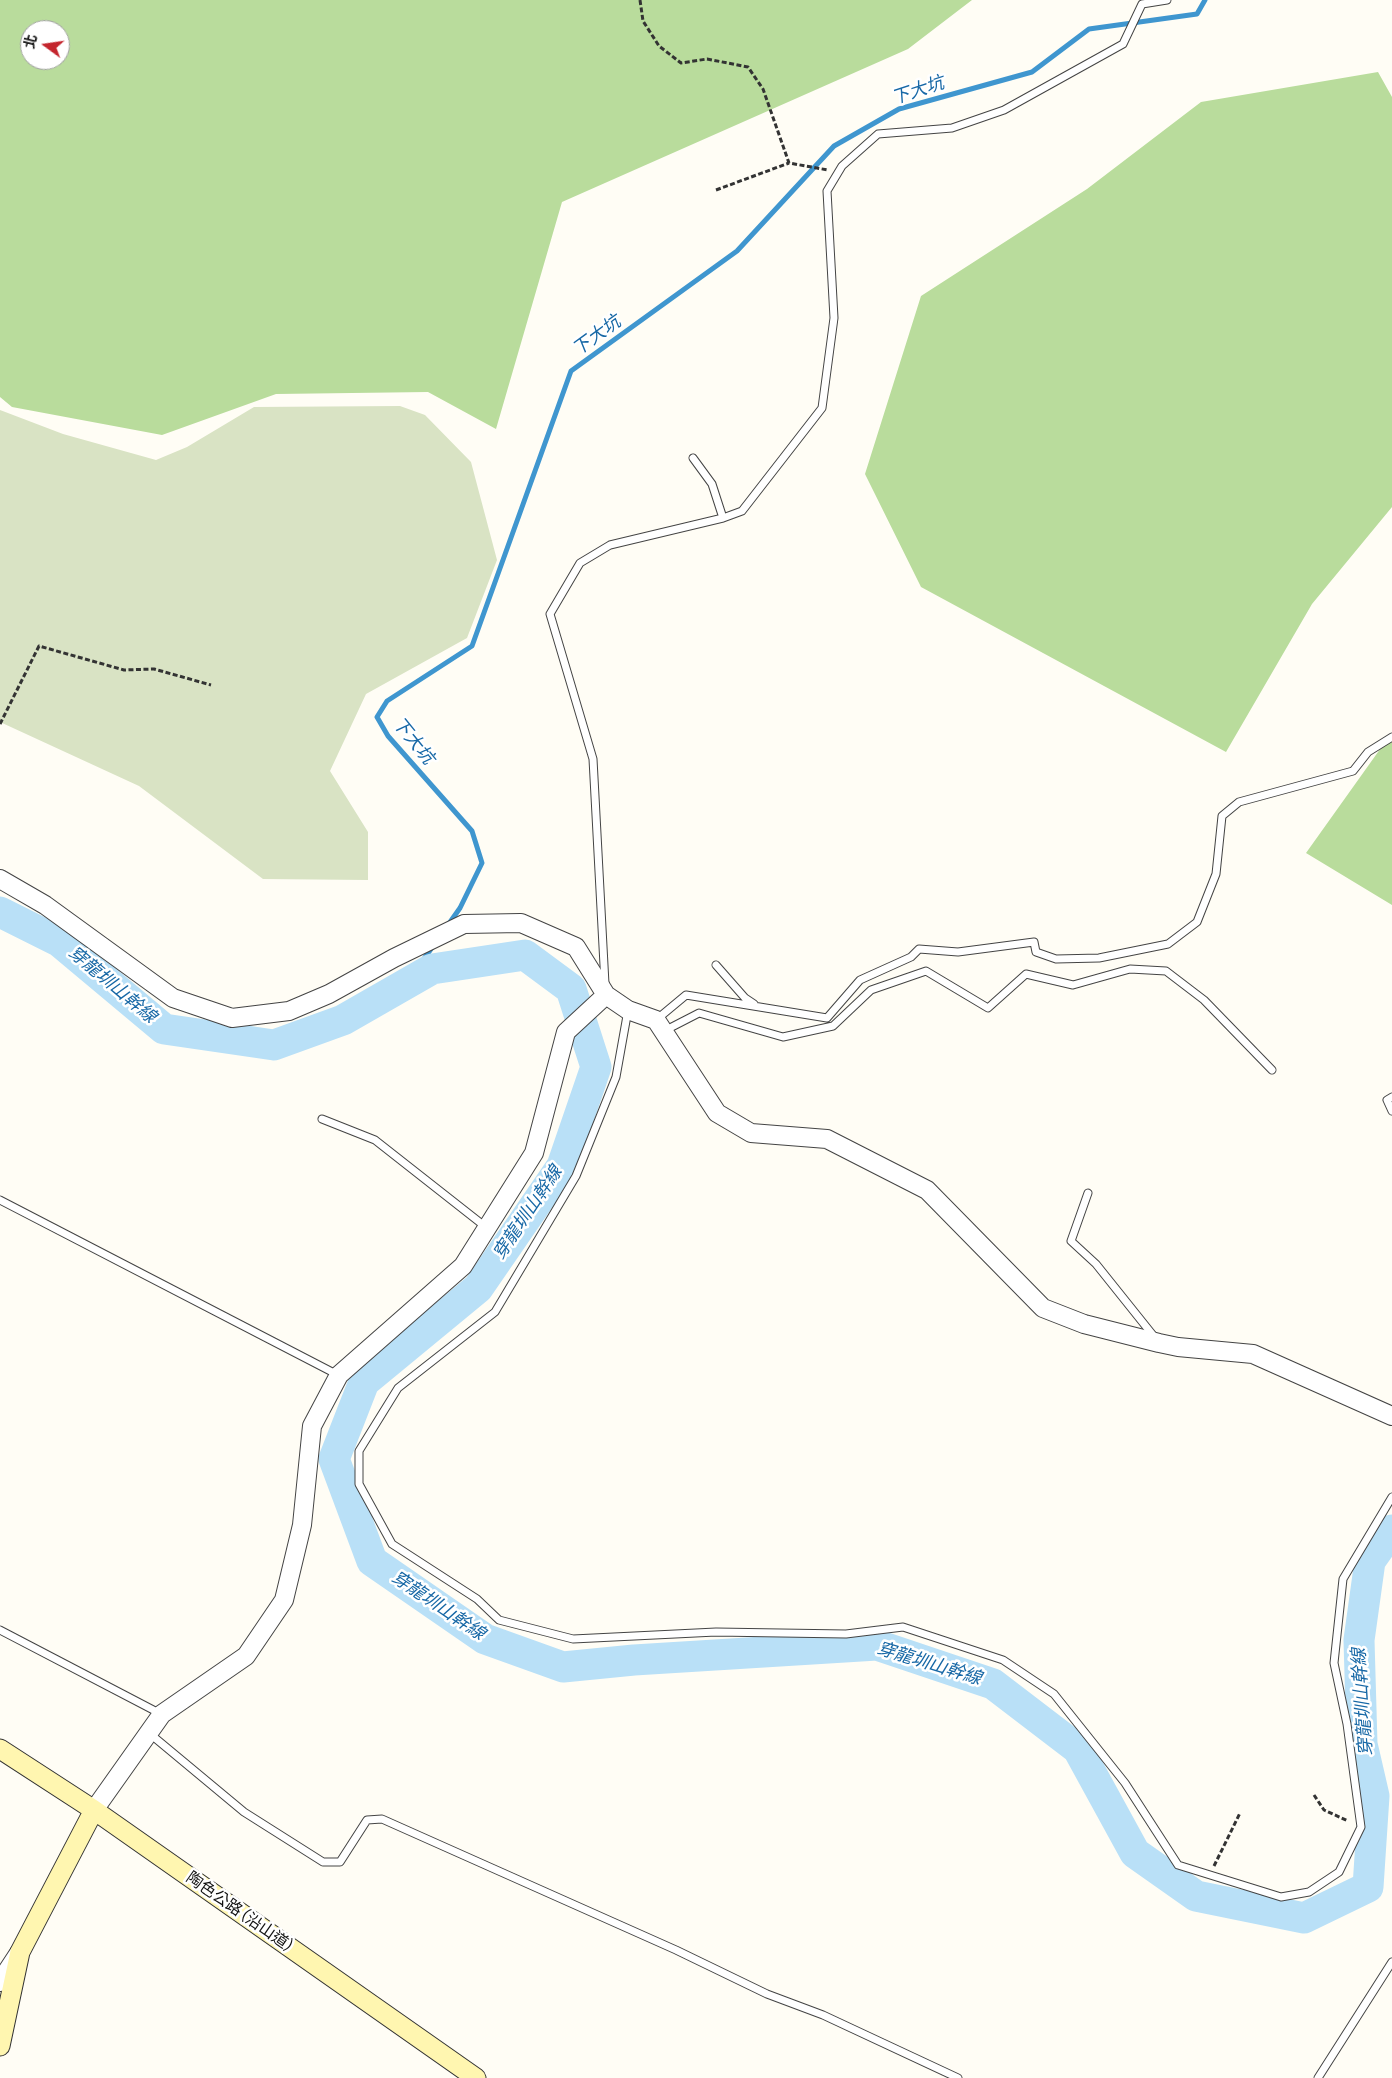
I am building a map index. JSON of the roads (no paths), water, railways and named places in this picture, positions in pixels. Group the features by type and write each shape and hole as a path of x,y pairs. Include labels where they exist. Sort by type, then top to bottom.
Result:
{"main road":[{"name":"陶色公路 (沿山道)","path":"0,1749 94,1810 476,2078"},
{"path":"0,2046 20,1952 94,1810"}],"street":[{"path":"0,879 45,905 173,998 232,1018 289,1011 329,994 394,958 464,924 521,923 576,947 606,994 628,1010 660,1026 717,1113 751,1133 827,1139 926,1190 1044,1308 1084,1324 1159,1343 1178,1347 1253,1354 1392,1416"},
{"path":"94,1810 162,1714 246,1656 284,1600 302,1526 312,1426 339,1376 463,1266 534,1153 566,1032 606,994"},
{"path":"0,1982 20,1952"}],"lane":[{"path":"606,994 593,759 550,614 580,563 610,545 723,518 742,510 822,408 834,318 827,191 842,166 878,134 952,128 1004,110 1123,44 1142,4 1167,0"},
{"path":"693,458 712,484 723,518"},
{"path":"660,1026 686,995 827,1018 860,980 910,957 919,949 958,952 1034,942 1036,952 1056,959 1099,958 1168,944 1197,922 1216,874 1222,816 1239,802 1353,771 1368,752 1392,737"},
{"path":"716,965 745,998 756,1006"},
{"path":"660,1026 699,1013 784,1037 833,1026 871,990 926,971 988,1008 1026,974 1073,985 1130,969 1166,972 1204,1000 1272,1070"},
{"path":"628,1010 616,1078 576,1176 495,1312 398,1388 359,1451 359,1484 392,1544 477,1599 499,1620 573,1638 716,1632 846,1634 903,1627 1003,1660 1054,1694 1125,1783 1178,1865 1281,1897 1308,1892 1339,1872 1361,1827 1347,1724 1334,1663 1344,1579 1392,1497"},
{"path":"1392,1097 1387,1100 1392,1111"},
{"path":"322,1119 375,1140 487,1228"},
{"path":"1088,1193 1071,1241 1096,1264 1159,1343"},
{"path":"0,1200 339,1376"},
{"path":"0,1630 162,1714"},
{"path":"149,1732 244,1812 323,1862 340,1862 367,1820 382,1819 676,1950 759,1990 823,2015 958,2078"},
{"path":"1318,2078 1392,1962"}],"waterway":[{"name":"下大坑","path":"448,925 460,908 482,863 472,831 388,736 377,717 387,701 472,646 571,371 737,251 834,146 899,109 1032,72 1089,29 1197,14 1205,0"},
{"name":"穿龍圳山幹線","path":"0,912 60,942 164,1029 274,1045 343,1020 432,969 525,955 571,989 596,1067 562,1166 478,1288 364,1382 334,1459 372,1561 485,1639 563,1667 634,1660 877,1645 993,1684 1078,1749 1135,1853 1196,1896 1304,1918 1368,1887 1374,1796 1362,1744 1359,1640 1370,1561 1392,1530"},
{"name":"下大坑","path":"408,982 433,946"}]}
